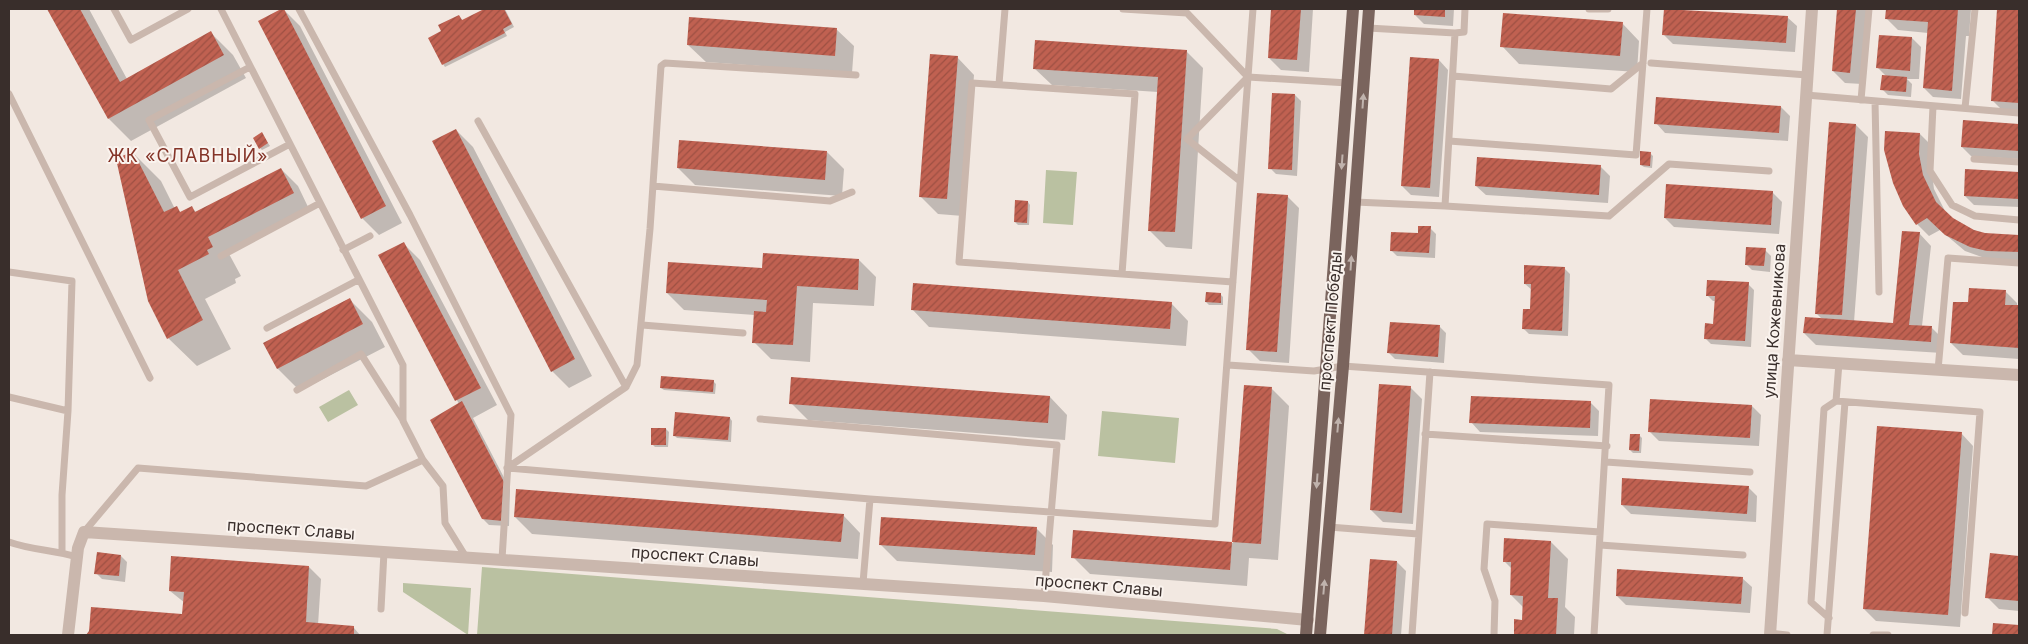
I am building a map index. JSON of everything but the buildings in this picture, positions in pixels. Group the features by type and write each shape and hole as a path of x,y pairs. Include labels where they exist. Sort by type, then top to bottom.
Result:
{"main road":[{"name":"проспект Победы","path":"1306,635 1352,9"},
{"name":"проспект Победы","path":"1320,635 1343,366 1369,9"},
{"name":"проспект Славы","path":"1308,620 1321,621"}],"street":[{"name":"улица Кожевникова","path":"1770,634 1812,9"},
{"path":"1788,360 2019,375"},
{"path":"68,635 77,553 84,532"},
{"name":"проспект Славы","path":"84,532 1044,596 1308,620"}],"lane":[{"path":"117,10 131,40 188,9"},
{"path":"221,9 403,365 403,421"},
{"path":"299,9 410,215 511,416 502,559"},
{"path":"999,84 1005,9"},
{"path":"1123,9 1187,11 1248,77 1348,83"},
{"path":"507,468 870,499 1215,524 1253,9"},
{"path":"1368,28 1464,32 1465,9"},
{"path":"1588,9 1608,9"},
{"path":"1449,141 1636,155 1647,63 1647,9"},
{"path":"1861,100 1869,9"},
{"path":"1965,108 1975,9"},
{"path":"1444,206 1455,33"},
{"path":"507,468 626,387 637,365 642,325 661,66 665,63 856,75"},
{"path":"1453,76 1611,89 1647,63 1807,75"},
{"path":"250,66 149,120 190,197 290,144"},
{"path":"1240,181 1187,139 1248,77"},
{"path":"1122,274 1135,94 972,83 959,262 1122,274 1232,282"},
{"path":"9,94 150,378"},
{"path":"1806,95 2019,113"},
{"path":"1875,101 1879,292"},
{"path":"1932,106 1930,171 1952,205 1975,216 2019,220"},
{"path":"478,121 626,387"},
{"path":"1974,159 2019,162"},
{"path":"1355,202 1609,216 1669,164 1769,171"},
{"path":"653,186 830,200 852,192"},
{"path":"220,256 320,203"},
{"path":"343,250 370,236"},
{"path":"1938,370 1948,258 2019,263"},
{"path":"9,272 72,281 68,411 62,495 62,553"},
{"path":"267,328 358,280"},
{"path":"642,325 743,333"},
{"path":"297,390 361,354 403,421 423,460 443,486 445,523 466,557"},
{"path":"1836,401 1839,364"},
{"path":"1228,365 1314,371 1343,366 1609,385 1607,446 1594,635"},
{"path":"1412,635 1430,372"},
{"path":"9,398 68,411"},
{"path":"1829,618 1811,602 1824,409 1836,401 1980,412 1965,613"},
{"path":"1828,635 1845,402"},
{"path":"760,419 1057,445 1044,596"},
{"path":"1425,434 1607,446"},
{"path":"84,532 138,468 366,486 423,460"},
{"path":"1606,462 1750,472"},
{"path":"863,583 870,499"},
{"path":"1494,635 1495,601 1484,569 1487,524 1600,532"},
{"path":"1329,527 1418,534"},
{"path":"9,542 24,548 77,553"},
{"path":"1600,545 1743,555"},
{"path":"381,609 384,552"},
{"path":"1770,634 1787,635"},
{"path":"1873,635 1888,635"}],"green space":[{"path":"1046,170 1077,172 1073,225 1043,223"},
{"path":"349,390 358,405 328,422 319,407"},
{"path":"1102,411 1179,418 1175,463 1098,456"},
{"path":"482,567 1277,629 1289,635 477,635"},
{"path":"403,583 471,588 468,635 403,592"}],"district":[{"name":"ЖК «СЛАВНЫЙ»","path":"188,155"}]}
